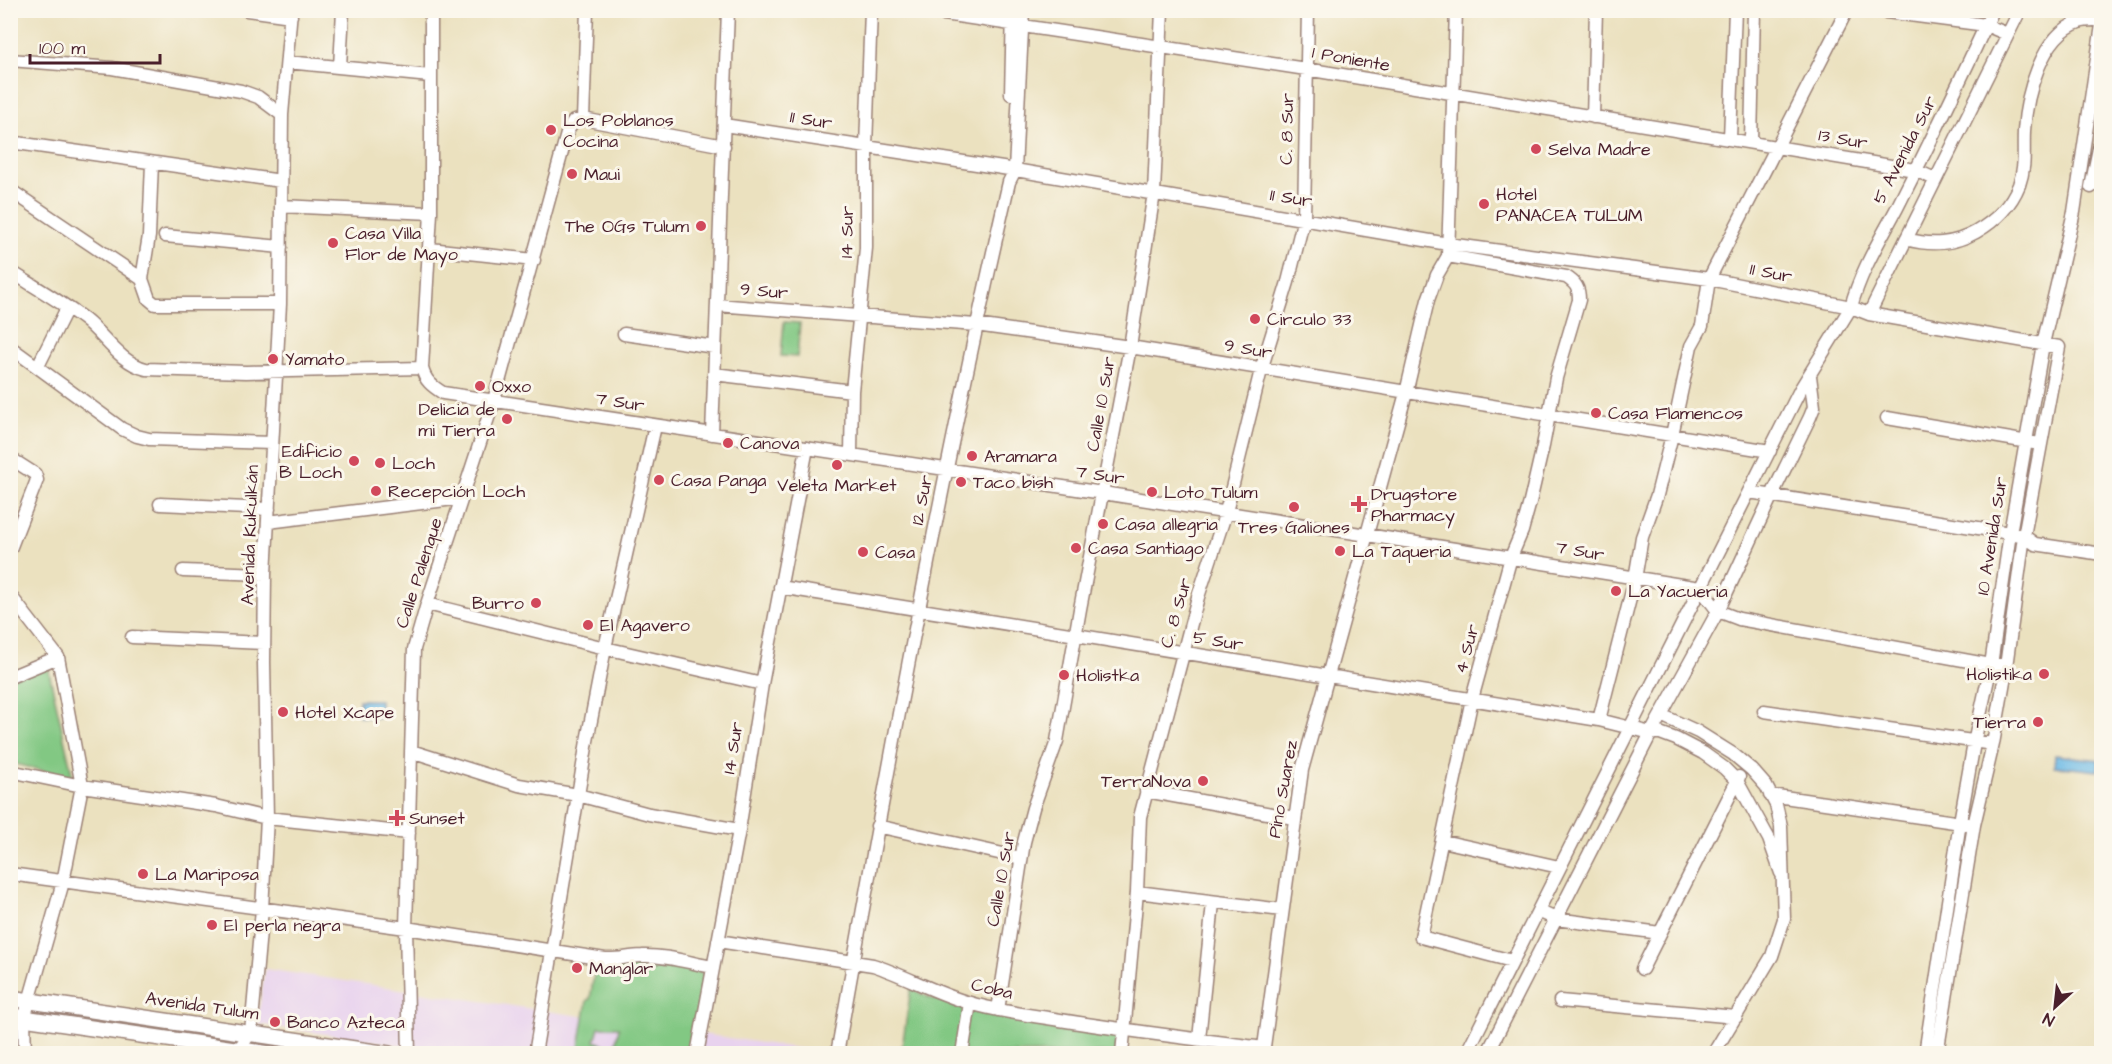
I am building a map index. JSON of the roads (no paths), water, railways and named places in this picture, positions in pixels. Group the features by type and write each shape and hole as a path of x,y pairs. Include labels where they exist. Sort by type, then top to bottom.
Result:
{"main road":[{"name":"Avenida Tulum","path":"10,998 389,1053"},
{"name":"Avenida Tulum","path":"17,1017 236,1051 270,1053"}],"street":[{"path":"247,10 291,13"},
{"path":"340,67 343,10"},
{"path":"10,271 87,322 127,361 137,367 246,372 422,368 431,213 431,10"},
{"path":"587,10 578,120 724,146"},
{"path":"712,434 728,10"},
{"name":"14 Sur","path":"851,454 852,391 866,248 866,147 871,10"},
{"name":"1 Poniente","path":"918,10 1160,49 1306,69 1778,146"},
{"path":"1013,10 1018,26"},
{"path":"1012,169 1018,26 1023,10"},
{"name":"Calle 10 Sur","path":"998,1010 1022,858 1033,808 1057,741 1130,347 1154,193 1162,10"},
{"name":"C. 8 Sur","path":"1122,1053 1137,892 1140,817 1198,597 1226,512 1261,370 1288,282 1304,218 1308,10"},
{"path":"1448,250 1456,10"},
{"path":"1593,117 1596,10"},
{"path":"1730,138 1735,10"},
{"path":"1751,142 1754,10"},
{"path":"1599,720 1635,579 1642,537 1660,484 1691,346 1702,326 1709,279 1847,10"},
{"path":"1871,10 1986,25 2007,34"},
{"name":"5 Avenida Sur","path":"1470,1053 1470,1046 1512,961 1800,390 1851,307 1855,292 1993,10"},
{"path":"1869,314 2020,10"},
{"name":"Avenida Kukulkán","path":"251,1032 267,818 265,574 280,304 282,115 291,13"},
{"path":"1906,239 1935,244 1950,242 1975,232 1999,215 2012,199 2025,164 2024,132 2030,95 2042,58 2066,29 2079,22 2102,22"},
{"name":"10 Avenida Sur","path":"1925,1053 1960,822 1990,665 2043,344 2074,212 2102,22"},
{"path":"10,60 111,68 241,91 258,97 282,115"},
{"path":"287,62 430,76"},
{"name":"Calle Palenque","path":"408,1053 406,928 414,649 494,400 568,130 578,120"},
{"name":"11 Sur","path":"724,125 1012,169 1304,218 1448,250 1709,279 1851,307 1869,314 2059,347 2040,444"},
{"path":"2086,137 2101,140 2091,187"},
{"path":"10,142 281,182"},
{"name":"13 Sur","path":"1778,146 1915,170 1935,179"},
{"path":"152,163 149,236 142,279 149,299 155,304 280,304"},
{"name":"12 Sur","path":"837,1053 918,609 976,325 1012,169"},
{"path":"10,190 142,279"},
{"path":"281,206 431,213"},
{"path":"165,236 281,247"},
{"path":"430,249 534,260"},
{"name":"4 Sur","path":"1448,250 1566,277 1575,282 1580,300 1556,378 1550,416 1522,531 1511,557 1472,699 1421,937 1512,961"},
{"name":"Pino Suarez","path":"1263,1051 1302,770 1406,393 1428,300 1448,250"},
{"name":"9 Sur","path":"717,305 976,325 1130,347 1770,451"},
{"path":"38,366 67,308"},
{"path":"624,334 715,347"},
{"path":"10,347 122,429 137,436 149,439 272,443"},
{"name":"7 Sur","path":"422,368 424,377 443,393 1226,512 1700,588"},
{"path":"714,374 852,391"},
{"path":"1505,1053 1489,1050 1651,733 1718,611 1814,407 1810,376"},
{"path":"1887,418 2040,444 1993,744 1974,825 1937,1053"},
{"path":"535,1053 587,741 605,648 655,426"},
{"name":"14 Sur","path":"697,1053 739,830 762,684 807,448"},
{"path":"10,458 35,474 37,480 10,549"},
{"path":"1749,492 2010,533 2024,536 2035,544 2102,554"},
{"path":"160,504 268,516 462,498"},
{"path":"183,571 265,574"},
{"name":"5 Sur","path":"780,587 1599,720 1651,733 1660,733 1676,739 1703,753 1737,780"},
{"path":"1700,588 1718,611 1739,619 1990,665 2006,665"},
{"path":"10,595 58,657 82,786 63,882 29,1001 17,1017 25,1053"},
{"path":"427,604 762,684"},
{"path":"132,637 264,643"},
{"path":"10,677 58,657"},
{"path":"1764,711 1993,744"},
{"path":"1661,715 1698,732 1746,764 1766,786 1776,805 1781,826 1784,919 1772,956 1713,1053"},
{"path":"411,751 499,780 578,795 649,814 739,830"},
{"path":"1642,969 1746,764"},
{"path":"10,771 82,786 216,806 267,818 409,833"},
{"path":"1737,780 1768,839 1781,873"},
{"path":"1146,791 1294,818"},
{"path":"1770,795 1974,825"},
{"path":"878,826 1022,858"},
{"path":"1442,842 1559,867"},
{"path":"10,874 406,928 615,960 643,956 713,967"},
{"path":"1137,892 1282,910"},
{"path":"1199,1039 1213,903"},
{"path":"1538,911 1556,919 1660,933"},
{"name":"Coba","path":"718,941 873,965 890,970 938,992 998,1010 1199,1039 1263,1051"},
{"path":"1560,1001 1736,1017"},
{"path":"962,1053 970,1003"},
{"path":"236,1051 251,1032"}],"water":[{"path":"359,700 380,700 380,718 359,717"},
{"path":"2055,755 2099,760 2098,771 2054,766"}],"place":[{"name":"Los Poblanos Cocina","path":"551,130"},
{"name":"Selva Madre","path":"1536,149"},
{"name":"Maui","path":"572,174"},
{"name":"Hotel PANACEA TULUM","path":"1484,204"},
{"name":"The OGs Tulum","path":"701,226"},
{"name":"Casa Villa Flor de Mayo","path":"333,243"},
{"name":"Circulo 33","path":"1255,319"},
{"name":"Yamato","path":"273,359"},
{"name":"Oxxo","path":"480,386"},
{"name":"Casa Flamencos","path":"1596,413"},
{"name":"Delicia de mi Tierra","path":"507,419"},
{"name":"Canova","path":"728,443"},
{"name":"Aramara","path":"972,456"},
{"name":"Edificio B Loch","path":"354,461"},
{"name":"Loch","path":"380,463"},
{"name":"Veleta Market","path":"837,465"},
{"name":"Casa Panga","path":"659,480"},
{"name":"Taco bish","path":"961,482"},
{"name":"Recepción Loch","path":"376,491"},
{"name":"Loto Tulum","path":"1152,492"},
{"name":"Drugstore Pharmacy","path":"1359,504"},
{"name":"Tres Galiones","path":"1294,507"},
{"name":"Casa allegria","path":"1103,524"},
{"name":"Casa Santiago","path":"1076,548"},
{"name":"La Taqueria","path":"1340,551"},
{"name":"Casa","path":"863,552"},
{"name":"La Yacueria","path":"1616,591"},
{"name":"Burro","path":"536,603"},
{"name":"El Agavero","path":"588,625"},
{"name":"Holistika","path":"2044,674"},
{"name":"Holistka","path":"1064,675"},
{"name":"Hotel Xcape","path":"283,712"},
{"name":"Tierra","path":"2038,722"},
{"name":"TerraNova","path":"1203,781"},
{"name":"Sunset","path":"397,818"},
{"name":"La Mariposa","path":"143,874"},
{"name":"El perla negra","path":"212,925"},
{"name":"Manglar","path":"577,968"},
{"name":"Banco Azteca","path":"275,1022"}]}
